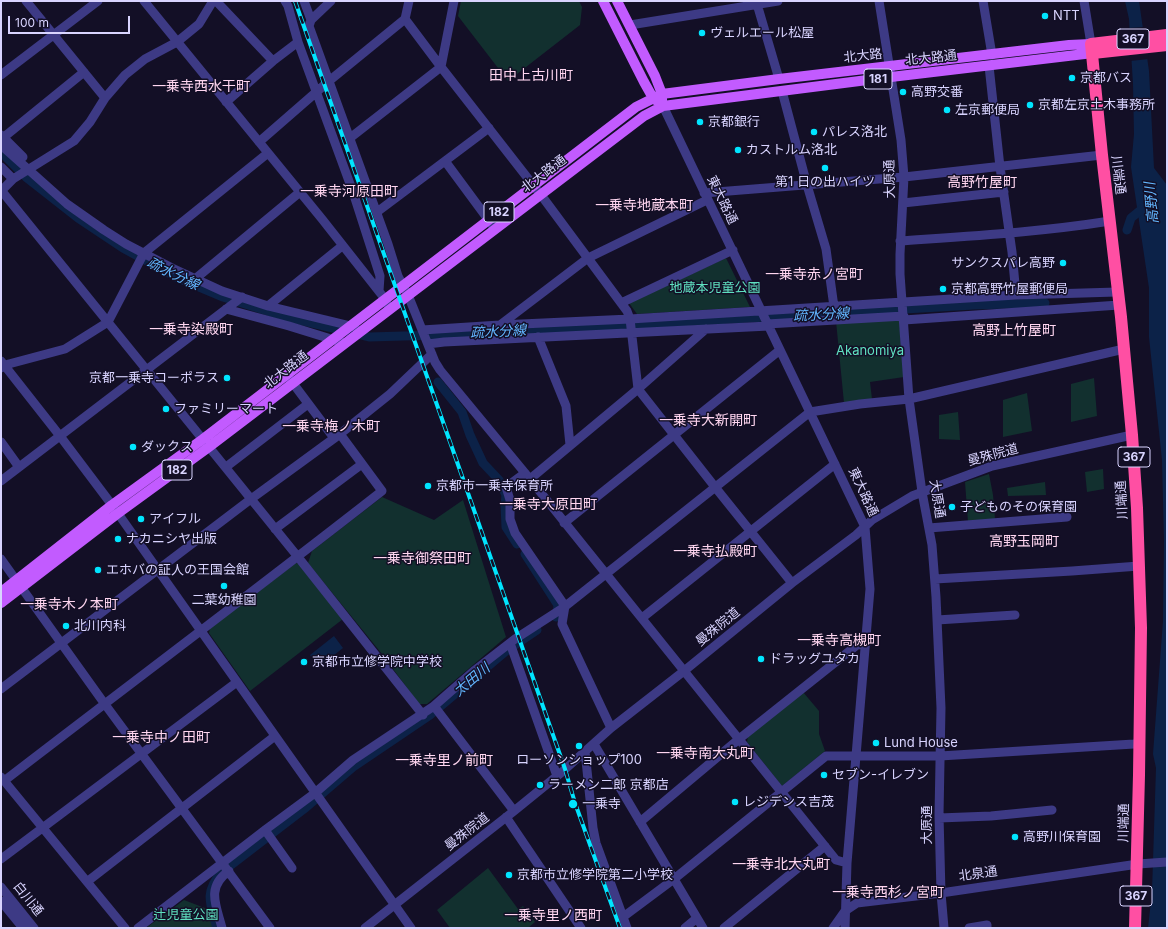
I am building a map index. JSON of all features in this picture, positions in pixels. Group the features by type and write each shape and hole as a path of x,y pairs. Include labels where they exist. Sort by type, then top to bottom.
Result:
{"highway":[{"name":"北大路通","path":"1096,48 1167,38"},
{"name":"川端通","path":"1096,48 1102,155 1124,349 1132,435 1139,566 1140,743 1143,863 1135,928"}],"main road":[{"name":"東大路通","path":"603,1 663,106"},
{"path":"617,1 656,76 657,96"},
{"name":"北大路","path":"657,96 779,79 890,72 992,55 1069,45 1096,48"},
{"name":"北大路通","path":"338,339 353,337 363,330 644,116 663,106 782,92 890,72 989,66 1096,48"},
{"name":"北大路通","path":"1,592 19,584 117,514 206,443 290,379 338,339 348,327 382,295 404,285 636,107 657,96"},
{"name":"北大路通","path":"1,603 19,584 112,505 206,443"}],"street":[{"path":"26,1 105,98"},
{"path":"1,75 98,1"},
{"path":"144,1 300,192 382,295 390,309"},
{"path":"213,1 200,24 177,42 145,58 124,75 105,98 90,122 74,141 23,173 1,190 226,467 423,715"},
{"path":"216,1 273,61"},
{"path":"285,1 288,6 298,42 353,192 380,276 382,295"},
{"path":"304,1 311,20"},
{"path":"331,1 311,20 309,26 377,212 398,276 404,285 440,370 606,573 836,860 847,863"},
{"path":"259,142 329,81 406,19 409,1"},
{"path":"350,138 440,67 454,1"},
{"path":"630,25 778,1"},
{"name":"大原通","path":"879,1 901,140 904,177 904,203 900,241 900,274 909,399 922,492 929,528 935,579 941,708 939,818 941,893 944,928"},
{"path":"983,1 992,55"},
{"name":"川端通","path":"1084,1 1096,48"},
{"path":"758,4 779,79"},
{"path":"406,19 440,67 534,185 627,311 630,319 638,389 714,487 792,583"},
{"path":"226,102 273,61 298,42"},
{"path":"989,66 1000,167 1010,233 1016,295"},
{"path":"23,173 26,160 2,139 84,72"},
{"path":"782,92 826,249 834,307"},
{"name":"東大路通","path":"663,106 865,527 870,589 847,863 844,911 845,928"},
{"path":"377,212 488,128"},
{"path":"268,153 143,256 108,322 65,348 2,365 60,436 112,505 411,928"},
{"path":"500,325 588,258 706,196 807,185 904,177 1102,155"},
{"path":"445,161 495,229"},
{"path":"1,167 23,173 143,256 222,291 235,303 289,326 338,339"},
{"path":"195,279 300,192"},
{"path":"904,203 1004,192"},
{"path":"900,241 1073,227 1110,221"},
{"path":"268,306 342,246"},
{"path":"621,303 733,250"},
{"path":"425,337 538,337 706,329 834,307 903,312 1016,295 1117,292"},
{"path":"1,481 235,303 268,306 363,330"},
{"path":"425,337 500,325 630,319 765,320 903,312 1119,305"},
{"path":"611,728 562,624 561,609 514,533 510,519 510,500 506,487 527,476 570,445 638,389 706,329"},
{"path":"538,337 566,406 570,445"},
{"path":"138,928 226,867 317,796 353,760 436,708 475,670 512,647 810,412 860,404 909,399 1124,349"},
{"path":"564,523 780,350"},
{"path":"1,689 251,499 337,436 390,394 432,354"},
{"path":"125,928 88,881 2,779 298,557 382,491 362,464 308,404 290,379"},
{"path":"226,467 308,404"},
{"name":"曼殊院道","path":"365,928 514,811 557,776 611,728 792,583 856,535 872,520 922,492 992,466 1132,435"},
{"path":"1,442 20,467"},
{"path":"275,529 362,464"},
{"path":"642,618 835,464"},
{"path":"929,528 1068,518"},
{"path":"1,559 104,703 270,928"},
{"path":"935,579 1139,566"},
{"path":"937,620 1015,615"},
{"path":"640,822 739,738 857,645 866,644"},
{"path":"512,647 557,776"},
{"path":"1,859 237,682"},
{"path":"436,708 514,811"},
{"path":"88,881 275,736"},
{"path":"624,917 674,879 826,756 940,756 1140,743"},
{"path":"594,744 703,928"},
{"path":"585,751 596,843 627,928"},
{"path":"939,818 991,816 1052,810"},
{"path":"506,817 582,928"},
{"path":"268,834 292,868"},
{"path":"724,928 825,846"},
{"name":"北泉通","path":"844,911 857,903 941,893 1143,863 1167,862"},
{"path":"222,928 214,893 226,867"},
{"name":"白川通","path":"1,887 34,928"},
{"name":"白川通","path":"1,901 23,928"},
{"path":"833,928 844,911"},
{"path":"685,928 697,918"},
{"path":"970,928 987,925 987,928"}],"green space":[{"path":"461,1 579,1 582,7 580,25 508,81 458,16"},
{"name":"地蔵本児童公園","path":"726,258 750,307 637,314 629,303"},
{"name":"Akanomiya","path":"899,318 904,377 870,382 872,399 844,403 836,321"},
{"path":"1094,378 1097,416 1071,422 1071,384"},
{"path":"1027,393 1032,431 1003,437 1003,400"},
{"path":"958,412 960,440 939,439 939,415"},
{"path":"1103,469 1104,489 1087,492 1085,472"},
{"path":"989,474 995,519 968,522 965,482"},
{"path":"1045,482 1046,495 1008,496 1007,488"},
{"path":"382,497 434,520 463,500 506,637 427,704 419,704 382,654 308,563 312,551"},
{"path":"296,563 300,564 343,619 250,691 209,633 210,628"},
{"path":"803,692 819,711 819,734 825,751 782,786 747,742 748,736"},
{"path":"488,868 518,909 523,906 535,922 528,928 450,928 437,910"},
{"name":"辻児童公園","path":"184,900 210,910 215,928 146,928"}],"water":[{"name":"高野川","path":"1125,1 1139,1 1149,71 1154,168 1167,185 1167,928 1148,928 1152,892 1156,768 1153,754 1163,621 1164,541 1162,460 1149,337 1149,288 1131,167 1134,134 1133,84 1129,19"},
{"path":"334,636 343,648 319,667 310,655"}],"pier":[{"path":"1145,27 1149,59 1130,61 1128,28"}],"waterway":[{"name":"疏水分線","path":"1,152 27,178 78,218 123,248 178,278 223,297 286,317 369,337 473,334 974,305 1045,303"},
{"name":"疏水分線","path":"1127,230 1131,218 1147,205"},
{"name":"太田川","path":"438,382 462,412 470,435 483,463 499,480 506,495 506,527 517,544"},
{"name":"太田川","path":"525,554 558,605 556,617"},
{"name":"太田川","path":"217,928 211,906 210,893 212,886 222,872 304,809 353,767 430,715 506,651 537,630"}],"railway":[{"path":"295,1 620,928"}],"place":[{"name":"NTT","path":"1045,16"},
{"name":"ヴェルエール松屋","path":"702,33"},
{"name":"京都バス","path":"1072,78"},
{"name":"高野交番","path":"903,92"},
{"name":"京都左京土木事務所","path":"1030,105"},
{"name":"左京郵便局","path":"947,110"},
{"name":"京都銀行","path":"700,122"},
{"name":"パレス洛北","path":"814,132"},
{"name":"カストルム洛北","path":"738,150"},
{"name":"第1 日の出ハイツ","path":"825,168"},
{"name":"サンクスパレ高野","path":"1063,263"},
{"name":"京都高野竹屋郵便局","path":"943,289"},
{"name":"京都一乗寺コーポラス","path":"227,378"},
{"name":"ファミリーマート","path":"166,409"},
{"name":"ダックス","path":"133,447"},
{"name":"京都市一乗寺保育所","path":"428,486"},
{"name":"子どものその保育園","path":"952,507"},
{"name":"アイフル","path":"141,519"},
{"name":"ナカニシヤ出版","path":"118,539"},
{"name":"エホバの証人の王国会館","path":"98,570"},
{"name":"二葉幼稚園","path":"224,586"},
{"name":"北川内科","path":"66,626"},
{"name":"ドラッグユタカ","path":"761,659"},
{"name":"京都市立修学院中学校","path":"304,662"},
{"name":"Lund House","path":"876,743"},
{"name":"ローソンショップ100","path":"579,746"},
{"name":"セブン-イレブン","path":"824,775"},
{"name":"ラーメン二郎 京都店","path":"540,785"},
{"name":"レジデンス吉茂","path":"735,802"},
{"name":"一乗寺","path":"573,804"},
{"name":"高野川保育園","path":"1015,837"},
{"name":"京都市立修学院第二小学校","path":"509,875"}],"district":[{"name":"田中上古川町","path":"531,76"},
{"name":"一乗寺西水干町","path":"201,87"},
{"name":"高野竹屋町","path":"982,183"},
{"name":"一乗寺河原田町","path":"349,192"},
{"name":"一乗寺地蔵本町","path":"644,206"},
{"name":"一乗寺赤ノ宮町","path":"814,275"},
{"name":"一乗寺染殿町","path":"191,330"},
{"name":"高野上竹屋町","path":"1014,331"},
{"name":"一乗寺大新開町","path":"708,421"},
{"name":"一乗寺梅ノ木町","path":"331,427"},
{"name":"一乗寺大原田町","path":"548,505"},
{"name":"高野玉岡町","path":"1024,542"},
{"name":"一乗寺払殿町","path":"715,552"},
{"name":"一乗寺御祭田町","path":"422,559"},
{"name":"一乗寺木ノ本町","path":"69,605"},
{"name":"一乗寺高槻町","path":"839,641"},
{"name":"一乗寺中ノ田町","path":"161,738"},
{"name":"一乗寺南大丸町","path":"705,754"},
{"name":"一乗寺里ノ前町","path":"444,761"},
{"name":"一乗寺北大丸町","path":"781,865"},
{"name":"一乗寺西杉ノ宮町","path":"888,893"},
{"name":"一乗寺里ノ西町","path":"553,916"}]}
